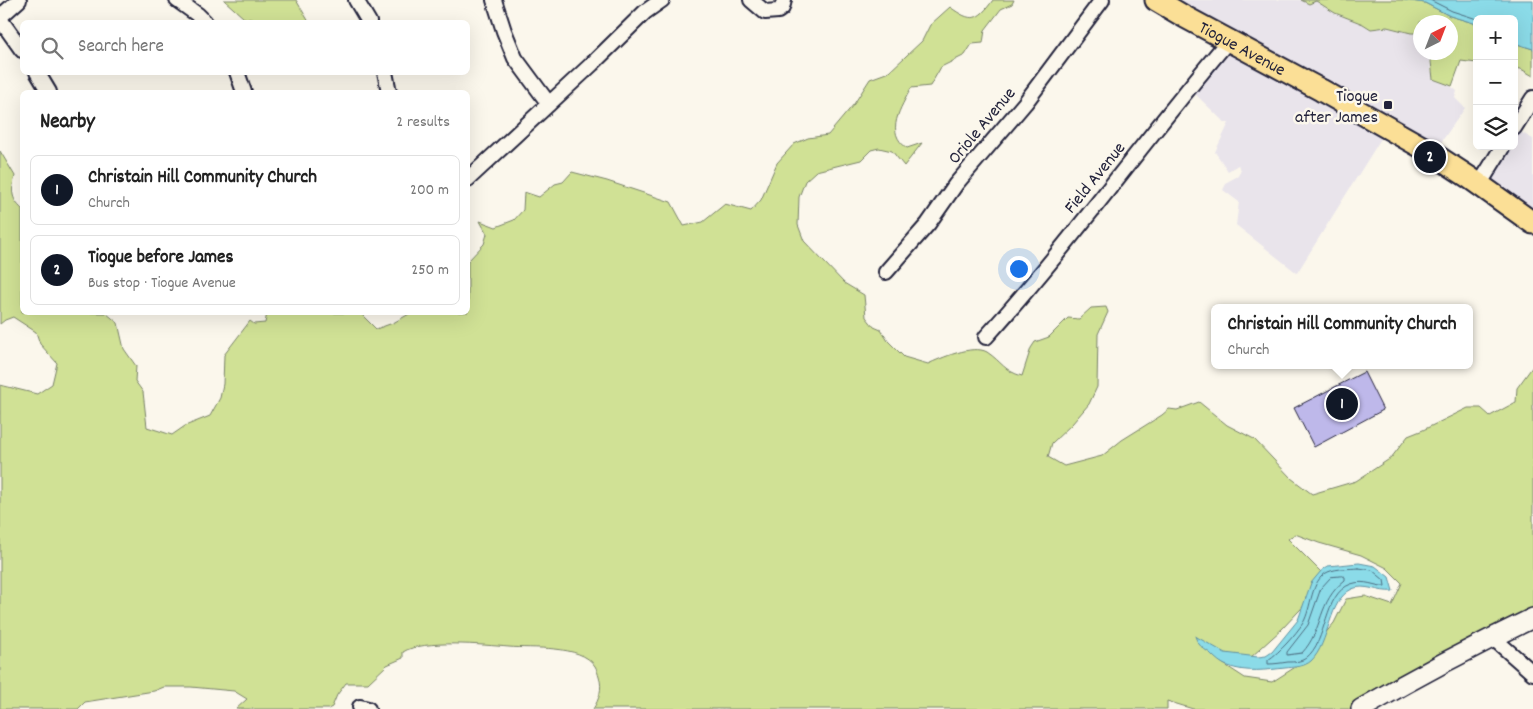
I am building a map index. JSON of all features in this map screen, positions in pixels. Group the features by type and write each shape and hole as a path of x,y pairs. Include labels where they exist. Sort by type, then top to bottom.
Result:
{"main road":[{"name":"Tiogue Avenue","path":"1156,0 1185,18 1321,90 1427,150 1533,223"},
{"path":"1361,709 1429,670 1533,618"}],"street":[{"path":"19,0 0,18 20,47"},
{"path":"177,0 203,20"},
{"path":"356,0 368,20"},
{"path":"494,0 515,58 549,104"},
{"path":"470,177 645,12 662,0"},
{"path":"751,0 765,12 778,11 782,8 784,0"},
{"name":"Oriole Avenue","path":"886,272 928,224 956,184 1025,103 1102,0"},
{"name":"Field Avenue","path":"986,337 1032,286 1187,89 1229,40"},
{"path":"39,75 48,90"},
{"path":"239,75 243,90"},
{"path":"386,75 389,90"},
{"path":"1518,122 1533,98"},
{"path":"1479,185 1501,150"},
{"path":"1492,637 1533,673"}],"shaded area":[{"path":"1157,0 1301,0 1309,4 1315,1 1335,13 1371,29 1387,27 1413,33 1413,60 1430,60 1431,71 1457,91 1455,98 1465,108 1435,151 1387,129 1297,273 1236,225 1239,202 1223,190 1227,182 1238,176 1241,170 1238,165 1228,171 1215,152 1229,123 1225,123 1188,87 1227,40"},
{"path":"1518,131 1533,139 1533,221 1485,179 1503,150 1518,150"}],"green space":[{"path":"224,0 296,0 308,20 256,20 244,18"},
{"path":"993,0 1014,0 1012,4 1001,9 985,30 983,43 972,44 965,55 941,67 930,86 911,88 899,112 896,127 897,135 900,142 907,148 922,143 904,166 892,151 879,148 871,150 861,160 816,171 805,181 799,197 798,225 804,241 844,283 864,295 866,317 874,327 881,330 888,341 904,357 928,364 957,353 981,350 987,352 1011,372 1022,376 1031,348 1035,342 1049,337 1068,318 1079,319 1091,308 1106,307 1108,312 1098,334 1097,387 1089,404 1052,443 1048,457 1064,466 1102,456 1122,440 1169,409 1177,410 1199,402 1227,425 1254,439 1291,478 1312,494 1356,481 1391,458 1408,436 1468,408 1481,408 1490,416 1516,402 1517,388 1533,366 1533,617 1358,709 1193,709 1167,701 1167,709 593,709 600,694 600,681 595,666 579,654 555,649 439,644 424,645 403,652 403,658 387,665 368,683 346,683 337,695 332,707 328,709 236,709 247,699 234,691 191,687 164,687 154,691 85,702 78,709 0,709 0,385 37,394 52,384 57,363 40,344 36,332 13,317 0,324 0,151 15,176 13,194 20,207 20,315 108,315 118,323 124,349 136,366 135,381 143,392 147,427 172,435 185,426 210,416 220,398 223,384 224,355 250,321 254,324 265,323 267,315 362,315 376,329 407,315 470,315 470,259 484,244 487,234 480,221 496,227 514,220 523,210 524,192 539,197 555,184 563,182 572,172 607,181 671,202 684,226 703,222 725,204 751,211 761,200 777,163 794,144 808,138 828,135 854,104 870,79 889,72 922,41 930,25 950,7 969,17 979,16","holes":["1295,534 1361,555 1387,568 1402,583 1392,605 1365,596 1346,599 1334,623 1297,666 1272,682 1245,678 1219,661 1250,658 1282,629 1314,595 1321,572 1288,539"]},
{"path":"1301,0 1404,0 1425,3 1448,15 1413,15 1413,33 1411,33 1387,27 1371,29 1335,13 1316,1 1309,4"},
{"path":"1458,18 1473,23 1473,62 1461,61 1452,86 1433,79 1431,60 1458,60"},
{"path":"1518,44 1533,49 1533,76 1518,69"}],"water":[{"path":"1404,0 1533,0 1533,49 1518,44 1518,15 1473,15 1473,23 1458,18 1458,15 1448,15 1425,3"},
{"path":"1359,563 1375,566 1389,577 1393,591 1357,587 1344,595 1333,612 1317,653 1311,661 1305,664 1295,667 1264,670 1235,668 1218,661 1196,639 1195,636 1225,653 1258,657 1266,656 1272,652 1298,620 1311,583 1321,571 1328,566"}],"building":[{"path":"1364,372 1383,410 1314,447 1294,408"}],"place":[{"name":"Tiogue after James","path":"1388,105"},
{"name":"Tiogue before James","path":"1430,157"},
{"name":"Christain Hill Community Church","path":"1342,404"}]}
